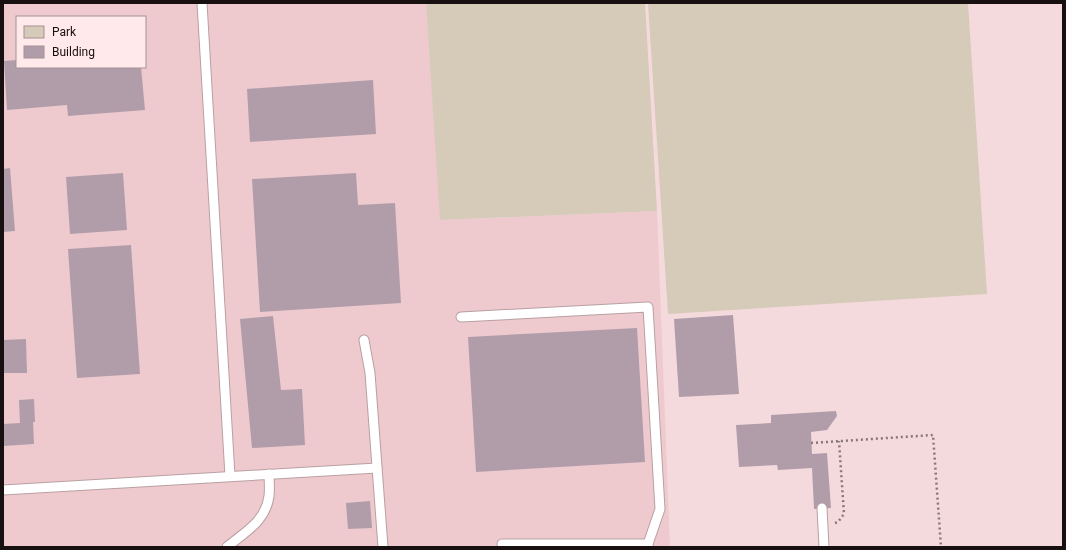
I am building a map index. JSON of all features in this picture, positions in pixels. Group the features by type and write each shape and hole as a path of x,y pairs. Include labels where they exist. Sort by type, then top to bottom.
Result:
{"lane":[{"path":"202,3 230,476"},
{"path":"461,317 648,307 660,509 648,545 502,544"},
{"path":"364,340 370,373 383,547"},
{"path":"3,490 377,468"},
{"path":"227,547 255,524 266,511 270,495 269,474"},
{"path":"822,508 824,547"}],"path":[{"path":"811,444 933,434 941,547"},
{"path":"823,528 838,522 844,514 839,441"}],"shaded area":[{"path":"3,3 426,3 441,220 657,211 670,547 3,547"}],"green space":[{"path":"426,3 645,3 657,211 440,220"},
{"path":"648,3 968,3 987,294 668,314"}],"building":[{"path":"16,60 16,68 141,68 145,110 68,116 67,105 7,110 4,61"},
{"path":"373,80 376,134 250,142 247,89"},
{"path":"10,168 15,231 3,232 3,169"},
{"path":"123,173 127,230 70,234 66,177"},
{"path":"356,173 358,205 395,203 401,303 260,312 252,179"},
{"path":"131,245 140,374 77,378 68,249"},
{"path":"733,315 739,394 679,397 674,319"},
{"path":"273,316 281,390 302,389 305,445 252,448 240,319"},
{"path":"637,328 645,462 476,472 468,337"},
{"path":"26,339 27,373 3,373 3,340"},
{"path":"34,399 34,444 3,446 3,424 20,423 19,400"},
{"path":"836,411 837,416 827,430 811,432 812,454 827,453 831,508 814,509 812,468 778,470 777,465 739,467 736,425 771,423 771,415"},
{"path":"370,501 372,528 348,529 346,503"}]}
